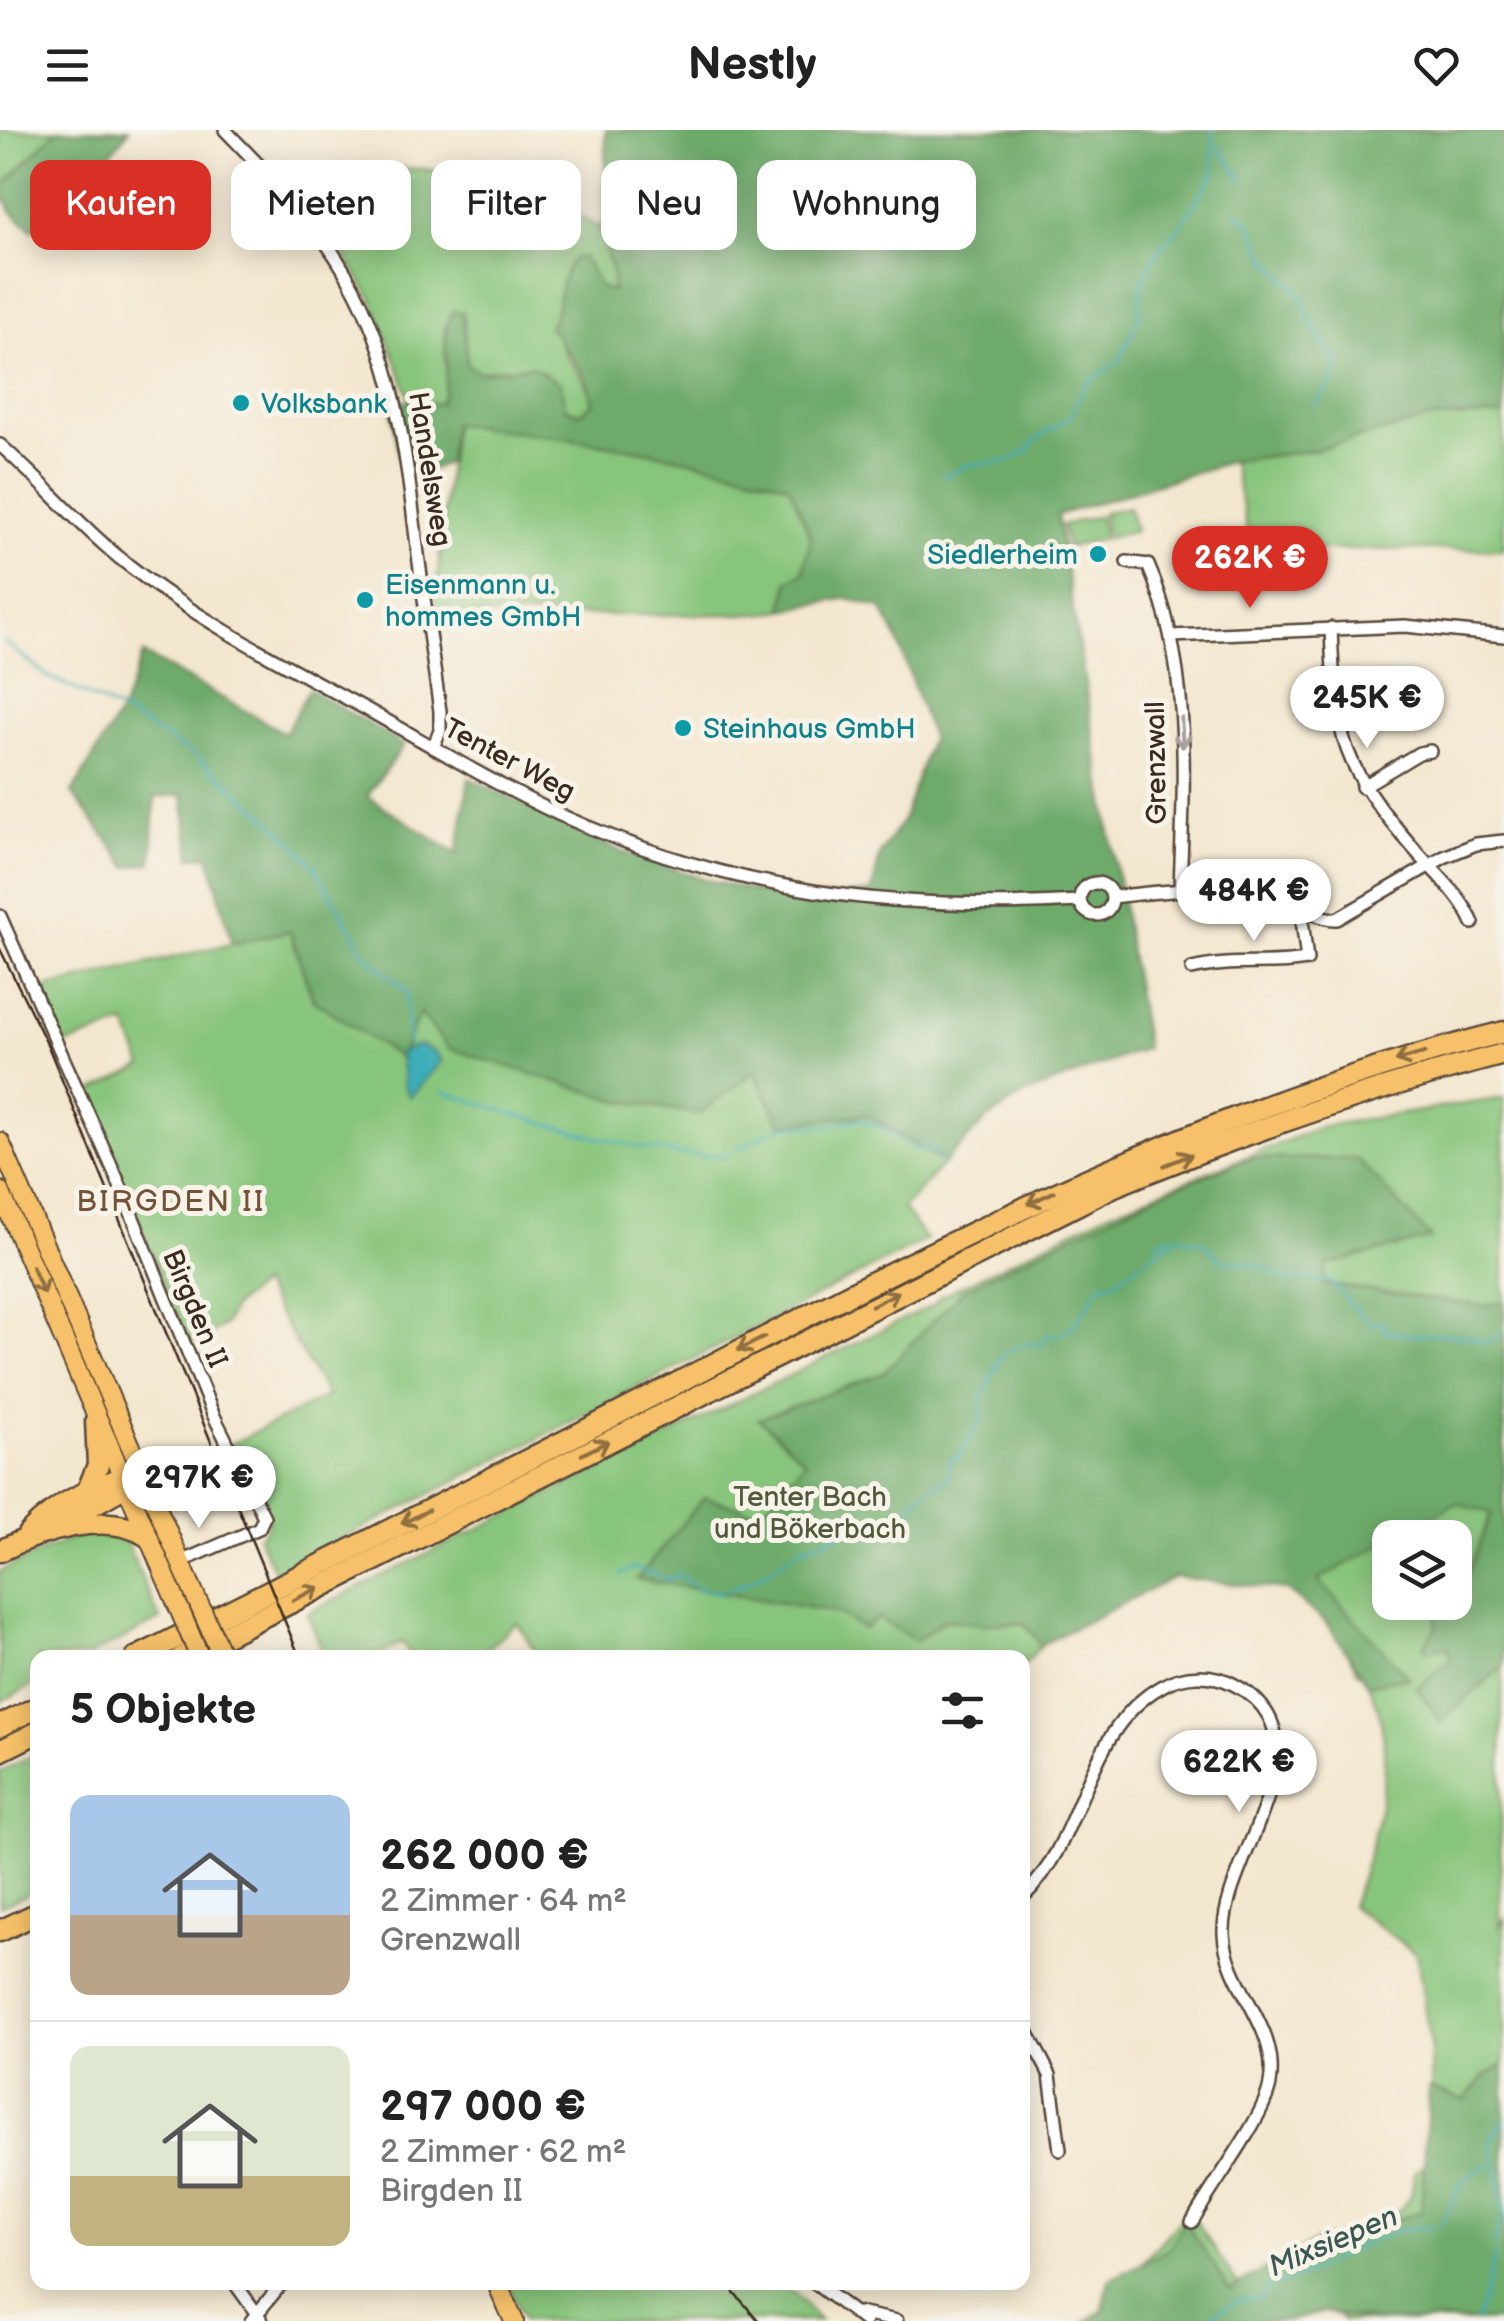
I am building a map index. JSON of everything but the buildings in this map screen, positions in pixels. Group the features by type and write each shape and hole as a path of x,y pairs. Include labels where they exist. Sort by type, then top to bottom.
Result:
{"highway":[{"path":"152,1650 923,1256 1101,1170 1288,1096 1504,1032"},
{"path":"197,1650 1112,1187 1346,1098 1504,1054"},
{"path":"87,1492 98,1465 96,1422"},
{"path":"24,1539 40,1522 87,1492 130,1480"},
{"path":"52,1533 64,1521 130,1480"},
{"path":"0,1550 24,1539 110,1522 126,1524 147,1536"},
{"path":"0,1726 30,1711"},
{"path":"2,1753 30,1737"},
{"path":"0,1920 30,1907"},
{"path":"0,1931 30,1917"}],"main road":[{"path":"0,1142 130,1480 147,1536 197,1650"},
{"path":"0,1190 96,1422 180,1562 219,1650"},
{"path":"500,2290 514,2321"}],"street":[{"name":"Handelsweg","path":"225,130 298,207 338,260 372,326 394,388 410,471 440,711 440,731 434,746"},
{"name":"Tenter Weg","path":"0,446 88,530 164,592 574,821 646,850 728,876 810,893 913,905 1080,901"},
{"name":"Grenzwall","path":"1127,562 1148,565 1171,636 1183,743 1180,888"},
{"path":"1171,636 1404,626 1504,636"},
{"path":"1330,628 1336,721 1362,787 1462,901 1473,923"},
{"path":"1362,787 1419,752 1430,751"},
{"path":"1112,897 1180,888 1263,893 1300,904 1322,918 1344,917 1428,864 1467,846 1504,841"},
{"path":"1098,883 1108,887 1112,897 1110,908 1101,914 1085,911 1080,901 1087,886 1098,883"},
{"path":"1192,969 1228,961 1263,967 1307,960 1300,904"},
{"name":"Birgden II","path":"0,916 110,1161 213,1414 264,1518 262,1526 180,1562"},
{"path":"1030,1887 1063,1841 1104,1745 1145,1698 1178,1679 1200,1676 1231,1682 1258,1704 1273,1729 1277,1756 1224,1928 1229,1956 1267,2036 1271,2080 1262,2108 1192,2222"},
{"path":"1030,2038 1054,2088 1060,2150"},
{"path":"239,2290 256,2319 277,2290"},
{"path":"824,2290 861,2317 898,2321"}],"green space":[{"path":"0,130 57,130 0,189"},
{"path":"57,130 129,130 105,160 30,160 30,227 12,212 0,189"},
{"path":"606,130 1504,130 1504,415 1428,419 1315,450 1232,461 1057,515 1146,1048 1023,1095 986,1120 944,1163 867,1115 781,1124 754,1072 699,1114 616,1100 448,1048 420,1013 400,1058 313,1000 290,931 232,944 209,855 191,857 183,795 155,797 152,863 128,867 72,793 122,709 143,654 285,733 309,689 404,745 367,796 457,854 469,778 618,850 711,881 795,900 872,892 880,854 903,820 931,737 897,638 881,608 848,598 783,610 789,580 803,573 811,537 789,485 706,463 622,447 453,424 448,462 426,472 401,472 389,394 412,404 440,403 446,380 446,333 453,311 463,313 467,364 479,372 533,366 561,384 565,408 581,413 593,403 587,379 549,326 564,274 574,258 583,257 600,288 613,291 606,250 737,250 737,160 605,160"},
{"path":"411,169 431,170 431,250 581,250 581,217 599,228 601,250 606,250 612,272 613,291 600,288 583,258 560,300 557,323 562,347 594,402 581,413 565,408 505,368 479,372 466,364 463,313 445,326 447,388 440,403 412,404 372,298 341,250 411,250"},
{"path":"1504,415 1504,549 1252,550 1232,461 1315,450 1428,419"},
{"path":"452,424 622,447 706,463 789,485 811,537 803,573 789,580 783,610 762,614 434,616"},
{"path":"1129,507 1135,531 1108,538 1102,513"},
{"path":"1099,516 1104,539 1067,547 1062,525"},
{"path":"290,930 313,1000 400,1057 420,1013 563,1082 616,1100 754,1071 782,1124 867,1115 944,1163 903,1208 926,1240 275,1573 258,1537 269,1524 231,1444 327,1396 261,1284 234,1306 224,1326 189,1344 85,1095 143,1066 126,1024 64,1045 40,989"},
{"name":"Tenter Bach und Bökerbach","path":"1504,1098 1504,1371 945,1619 981,1624 1024,1623 1041,1645 1030,1658 1030,1650 534,1650 517,1622 486,1650 407,1650 402,1642 388,1650 322,1650 307,1613 935,1304 939,1297 1112,1211 1323,1126"},
{"name":"Tenter Bach und Bökerbach","path":"1248,1158 1357,1159 1431,1238 1327,1265 1323,1284 1483,1306 1504,1302 1504,1665 1441,1722 1417,1688 1451,1659 1447,1647 1426,1650 1424,1646 1437,1620 1472,1620 1472,1563 1491,1513 1456,1503 1426,1520 1372,1520 1372,1550 1318,1580 1409,1678 1368,1684 1327,1623 1287,1590 1175,1577 1041,1645 1024,1623 981,1624 945,1619 916,1641 878,1618 864,1629 835,1612 637,1579 704,1497 760,1513 805,1461 759,1419 883,1373 963,1290 1166,1190"},
{"path":"1504,1467 1500,1926 1504,1919 1504,2065 1486,2076 1504,2310 1500,2321 1344,2321 1305,2283 1108,2321 1126,2282 1184,2215 1197,2223 1240,2288 1308,2248 1402,2209 1411,2196 1415,2171 1433,2161 1431,2052 1417,1954 1351,1906 1369,1853 1382,1795 1383,1737 1368,1684 1404,1678 1358,1672 1344,1646 1308,1605 1285,1586 1372,1539 1372,1620 1472,1620 1472,1520 1406,1520"},
{"path":"121,1530 160,1620 100,1650 30,1650 30,1687 0,1702 0,1571 83,1533"},
{"path":"30,1757 30,1893 0,1906 0,1772"},
{"path":"1504,2065 1504,2310 1500,2321 1374,2321 1325,2312 1288,2321 1086,2321 1103,2310 1109,2280 1168,2250 1185,2221 1230,2289 1314,2242 1421,2212 1429,2087 1464,2100 1485,2076"},
{"path":"510,2290 791,2290 820,2321 523,2321"}],"water":[{"path":"420,1045 437,1054 441,1061 410,1097 404,1087 400,1052"}],"waterway":[{"path":"943,477 968,465 1008,461 1026,452 1039,437 1070,417 1086,384 1119,361 1139,316 1140,289 1159,247 1176,232 1213,175 1213,130"},
{"path":"1219,147 1244,182"},
{"path":"1236,212 1252,226 1265,256 1299,293 1319,337 1334,356 1338,366 1333,382 1315,405"},
{"path":"5,642 47,676 125,713 200,759 277,826 314,865 366,955 406,991 409,1046"},
{"path":"444,1092 627,1145 701,1156 729,1155"},
{"path":"735,1151 782,1126 831,1126 859,1119 915,1149 930,1148 945,1165"},
{"path":"1157,1243 1167,1235 1172,1237"},
{"path":"621,1574 634,1568 668,1579 680,1575 696,1588 719,1593 755,1579 803,1547 910,1510 915,1499 948,1478 950,1459 958,1458 981,1419 981,1399 1002,1355 1023,1344 1042,1344 1048,1335 1058,1335 1073,1326 1102,1284 1112,1283 1179,1236 1206,1244 1221,1260 1258,1265 1287,1280 1329,1280 1370,1325 1381,1321 1385,1331 1460,1335 1486,1343 1504,1332"},
{"path":"1494,2244 1504,2209 1491,2142 1504,2120"},
{"name":"Mixsiepen","path":"1440,2226 1464,2179 1490,2164"},
{"name":"Mixsiepen","path":"1201,2321 1241,2299 1261,2299 1267,2287 1306,2274 1368,2242 1410,2229 1431,2228"},
{"path":"1477,2321 1495,2254"}],"railway":[{"path":"0,949 48,1046 297,1650"},
{"path":"732,2290 759,2321"}],"place":[{"name":"Volksbank","path":"241,403"},
{"name":"Siedlerheim","path":"1098,554"},
{"name":"Eisenmann u. hommes GmbH","path":"365,600"},
{"name":"Steinhaus GmbH","path":"683,728"}],"district":[{"name":"BIRGDEN II","path":"171,1201"}]}
